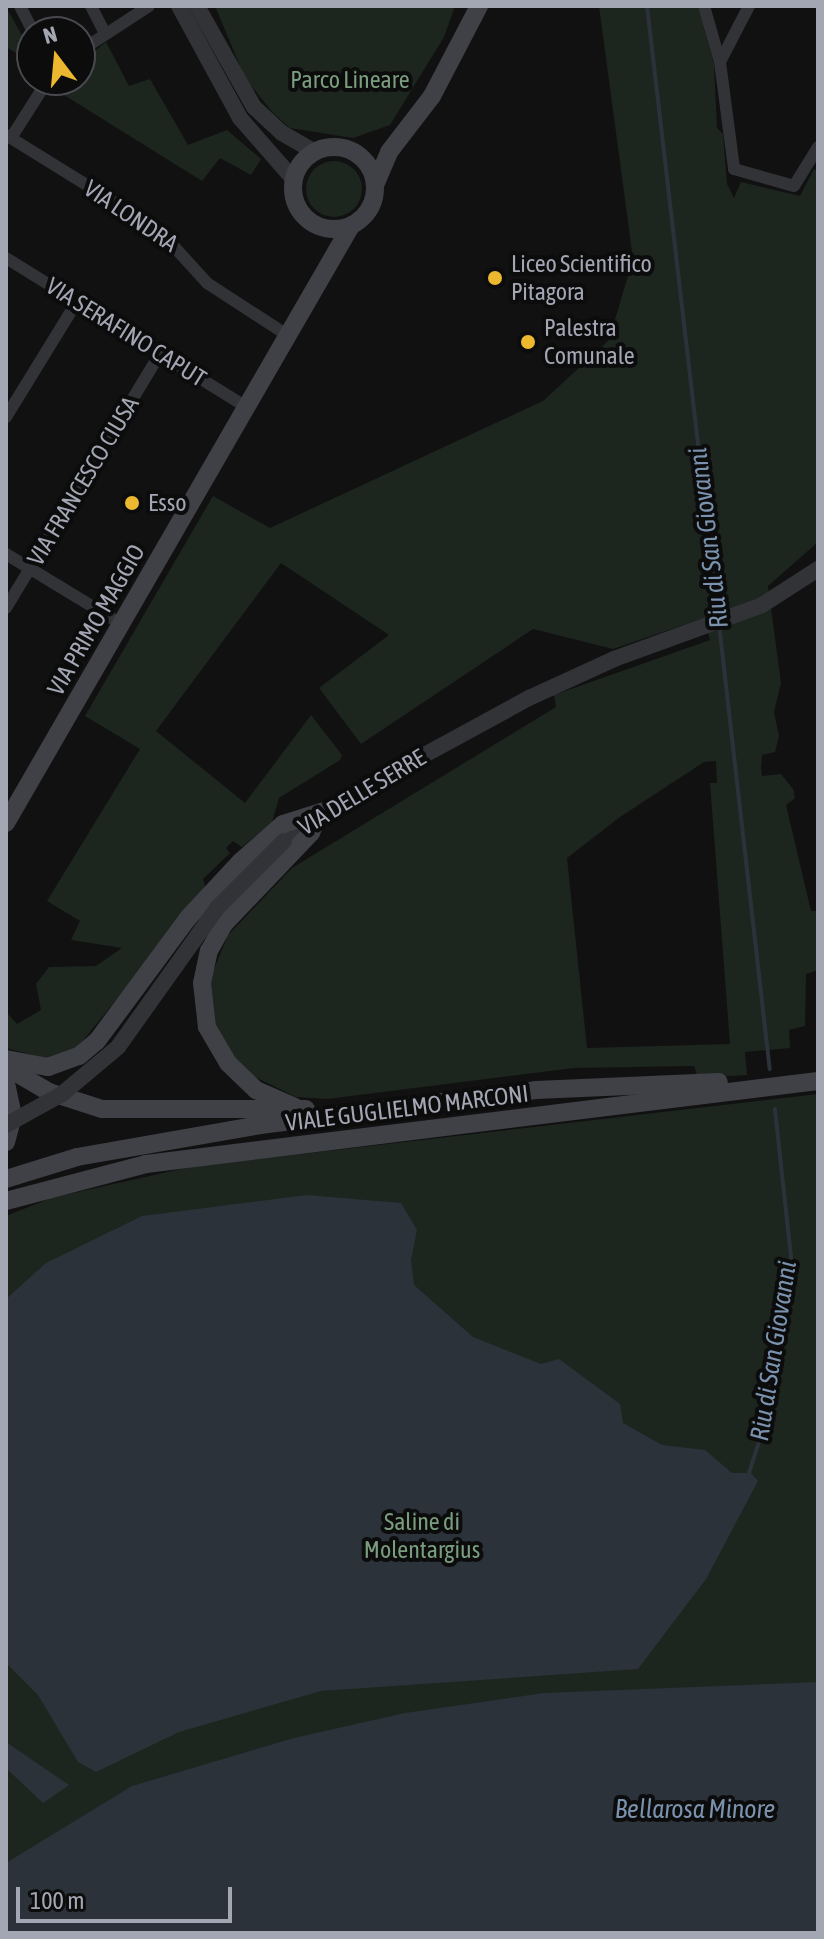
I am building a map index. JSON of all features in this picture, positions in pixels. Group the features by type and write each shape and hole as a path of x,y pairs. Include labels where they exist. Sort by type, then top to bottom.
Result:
{"main road":[{"path":"313,223 338,229 351,226 370,209 376,183 389,152 432,96 469,6"},
{"path":"453,49 479,6"},
{"path":"320,273 322,248 313,223 296,203 294,180 313,151 375,148 405,134"},
{"path":"352,150 372,170 376,183"},
{"name":"VIA PRIMO MAGGIO","path":"6,823 320,273 351,226"},
{"path":"6,1059 48,1067 79,1056 97,1041 188,918 240,862 283,824 321,813"},
{"path":"301,1110 256,1090 228,1063 207,1027 202,992 215,938 311,833 321,813"},
{"path":"6,1067 49,1092 102,1109 301,1110 536,1090"},
{"name":"VIALE GUGLIELMO MARCONI","path":"6,1179 149,1142 536,1090 818,1080"},
{"name":"VIALE GUGLIELMO MARCONI","path":"6,1201 146,1164 818,1080"},
{"path":"6,1083 13,1116 6,1142"}],"street":[{"path":"91,6 104,32"},
{"path":"96,38 149,6"},
{"path":"179,6 240,118 294,180"},
{"path":"197,6 254,107 282,133 313,151"},
{"path":"704,6 720,62 734,169 794,186 818,147"},
{"path":"720,62 749,6"},
{"path":"8,136 37,96"},
{"name":"VIA LONDRA","path":"8,136 159,230 207,283 287,335"},
{"name":"VIA SERAFINO CAPUT","path":"6,258 246,407"},
{"path":"6,417 76,303"},
{"name":"VIA FRANCESCO CIUSA","path":"6,608 160,354"},
{"path":"6,554 121,624"},
{"name":"VIA DELLE SERRE","path":"6,1125 62,1094 118,1047 218,907 284,841 321,813 529,698 614,659 705,629 782,595 812,572 818,554"}],"green space":[{"name":"Parco Lineare","path":"215,6 455,6 444,37 390,125 353,138 290,128 273,113 245,78"},
{"path":"599,6 698,6 714,65 717,128 723,134 727,184 734,198 741,182 800,196 814,169 818,171 818,542 768,586 781,683 774,712 779,736 775,752 762,755 761,767 762,776 781,774 793,789 795,798 786,805 811,911 818,911 818,970 806,974 805,1026 789,1030 790,1048 745,1052 747,1075 698,1078 694,1066 574,1068 327,1099 296,1097 243,1071 217,1037 210,979 228,935 292,868 556,707 554,695 710,640 704,618 613,649 533,629 361,744 319,688 389,635 281,563 156,731 245,803 311,715 342,755 340,760 279,798 272,822 242,847 233,841 226,848 230,853 203,879 206,890 76,1049 48,1059 6,1048 6,1012 17,1024 41,1010 36,984 49,967 96,966 122,948 71,940 80,921 47,901 140,749 85,716 213,496 270,528 543,401 609,340 633,259","holes":["716,761 717,783 710,783 730,1044 587,1048 567,858 620,817 704,762"]},
{"path":"6,7 16,25 16,53 6,47"},
{"path":"106,42 129,86 150,79 188,145 227,130 261,159 251,175 220,158 202,181 66,96 96,96 96,50"},
{"path":"334,161 354,169 362,189 354,209 334,217 314,209 306,189 314,169"},
{"name":"Saline di Molentargius","path":"818,1094 818,1933 6,1933 6,1216 51,1198 190,1167"}],"water":[{"path":"307,1195 401,1203 417,1230 411,1260 414,1285 473,1337 541,1364 559,1359 620,1404 623,1423 662,1445 705,1450 732,1473 751,1473 758,1481 706,1579 638,1669 321,1691 179,1732 96,1772 78,1762 38,1695 6,1663 6,1299 46,1263 142,1216"},
{"name":"Bellarosa Minore","path":"818,1682 818,1933 6,1933 6,1863 132,1786 294,1738 405,1713 544,1693"},
{"path":"6,1742 69,1785 43,1803 6,1768"}],"waterway":[{"name":"Riu di San Giovanni","path":"647,6 718,616"},
{"name":"Riu di San Giovanni","path":"719,624 770,1069"},
{"name":"Riu di San Giovanni","path":"748,1476 766,1420 774,1340 791,1257 775,1109"}],"place":[{"name":"Liceo Scientifico Pitagora","path":"495,278"},
{"name":"Palestra Comunale","path":"528,342"},
{"name":"Esso","path":"132,503"}]}
